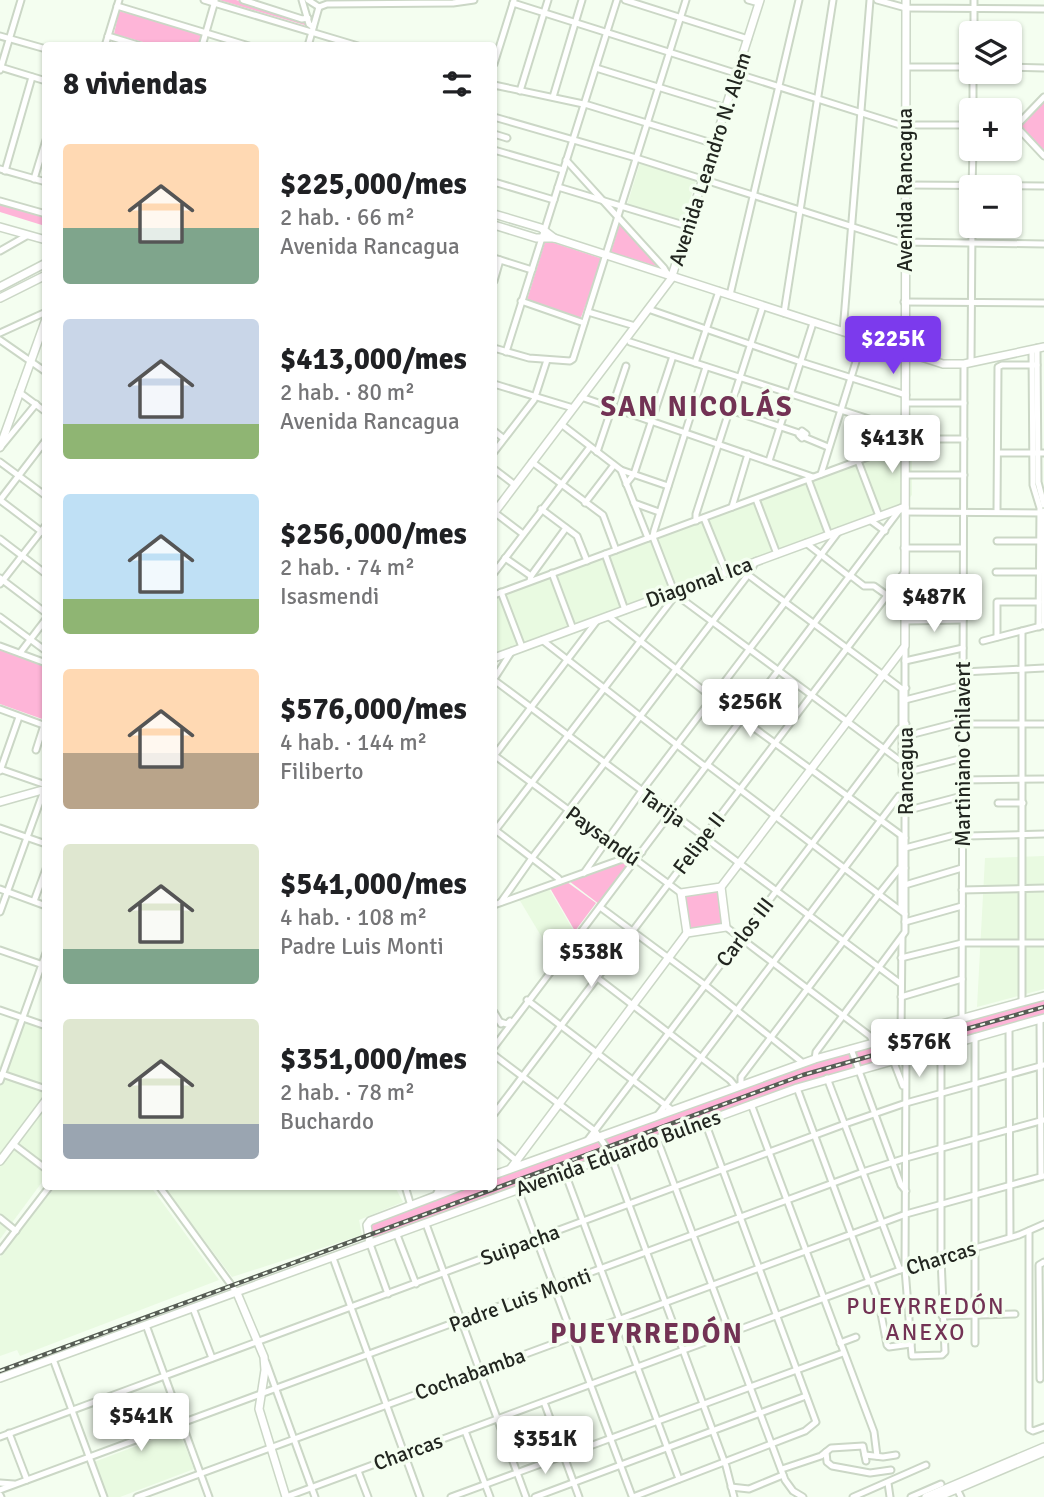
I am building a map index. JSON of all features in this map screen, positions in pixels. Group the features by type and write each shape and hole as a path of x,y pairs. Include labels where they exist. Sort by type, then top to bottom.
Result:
{"main road":[{"name":"Avenida Leandro N. Alem","path":"497,508 670,276 760,2"},
{"name":"Avenida Rancagua","path":"903,509 906,438 906,4"},
{"path":"497,215 554,238 947,365 1038,348"},
{"path":"497,226 544,234"},
{"path":"0,227 42,239"},
{"path":"0,286 42,265"},
{"path":"0,298 42,277"},
{"path":"0,448 5,420 42,332"},
{"path":"687,933 681,893 721,887 905,646 903,509"},
{"name":"Diagonal Ica","path":"497,657 903,509"},
{"path":"0,802 42,788"},
{"path":"497,1174 518,1162 558,1104 687,933 726,927 721,887"},
{"path":"518,1162 587,1142 598,1134 657,1116 669,1107 815,1059 1044,996"},
{"name":"Avenida Eduardo Bulnes","path":"0,1378 797,1088 1042,1019"},
{"path":"2,1155 42,1105"},
{"path":"370,1244 368,1223 451,1190"},
{"path":"237,1293 264,1357 265,1372 255,1407 285,1497"},
{"path":"256,1342 265,1372"},
{"path":"926,1497 1044,1447"},
{"path":"939,1497 959,1493 1044,1452"}],"street":[{"path":"21,0 0,68 42,80"},
{"path":"204,0 312,29 347,42"},
{"path":"243,0 302,19 308,18"},
{"path":"304,0 312,29"},
{"path":"304,0 319,7 327,4 453,3 474,0"},
{"path":"520,91 548,0"},
{"path":"553,97 582,0"},
{"path":"506,352 617,0"},
{"path":"625,0 748,39"},
{"path":"497,349 547,360 573,359 686,0"},
{"path":"748,0 760,2"},
{"path":"730,295 799,0"},
{"path":"784,313 833,0"},
{"path":"843,332 870,0"},
{"path":"877,0 974,9 1044,9"},
{"path":"974,0 974,21"},
{"path":"203,42 214,1"},
{"path":"497,54 513,1 669,53 905,126 959,125"},
{"path":"106,42 118,3 236,42"},
{"path":"309,42 319,7"},
{"path":"0,36 42,48"},
{"path":"108,36 128,42"},
{"path":"906,66 959,68"},
{"path":"1022,67 1044,68"},
{"path":"596,68 727,108"},
{"path":"32,77 2,170 42,181"},
{"path":"497,86 584,104 715,144"},
{"path":"1022,118 1044,97"},
{"path":"497,118 636,158 905,243 1044,244"},
{"path":"497,135 507,138"},
{"path":"1022,135 1044,156"},
{"path":"497,150 563,170"},
{"path":"34,179 42,152"},
{"path":"566,160 670,276"},
{"path":"497,183 554,200"},
{"path":"905,185 959,186"},
{"path":"1022,186 1044,186"},
{"path":"558,187 687,226"},
{"path":"0,201 42,213"},
{"path":"0,251 28,235"},
{"name":"Martiniano Chilavert","path":"962,1018 964,403 971,302 972,238"},
{"path":"497,259 532,270"},
{"path":"695,363 719,291"},
{"path":"521,302 584,323"},
{"path":"904,302 1044,303"},
{"path":"696,521 763,306"},
{"path":"648,309 851,377 906,399 964,403"},
{"path":"588,312 635,326"},
{"path":"0,333 42,314"},
{"path":"769,461 813,323"},
{"path":"821,474 863,339"},
{"path":"0,340 42,369"},
{"path":"631,342 840,409 906,438 964,439"},
{"path":"1038,348 1035,365 1039,453 1033,485 1040,492 1044,505"},
{"path":"626,484 633,475 673,356"},
{"path":"497,448 536,397 547,360"},
{"path":"997,512 999,366 1035,365"},
{"path":"597,452 626,366"},
{"path":"650,538 706,367"},
{"path":"497,385 573,408"},
{"path":"19,392 42,409"},
{"path":"581,397 769,461 810,478 829,535"},
{"path":"0,448 36,404"},
{"path":"730,410 780,426 828,447"},
{"path":"561,424 621,470 668,486"},
{"path":"497,434 503,439"},
{"path":"497,594 530,579 587,561 858,461 906,438"},
{"path":"42,445 0,500 42,532"},
{"path":"497,569 590,447"},
{"path":"998,453 1039,453"},
{"path":"732,507 748,454"},
{"path":"858,461 879,516"},
{"path":"0,462 42,493"},
{"path":"532,462 604,517 616,550"},
{"path":"585,503 614,465"},
{"path":"621,470 676,592 749,650 904,761"},
{"path":"497,471 515,485"},
{"path":"905,475 964,475"},
{"path":"1040,492 1043,512 1042,626"},
{"path":"756,499 777,554"},
{"path":"634,503 659,512"},
{"path":"541,509 577,536 587,561"},
{"path":"497,1042 903,509 1043,512"},
{"path":"1042,626 1039,572 1043,512"},
{"path":"497,514 523,534"},
{"path":"704,518 726,572"},
{"path":"870,520 885,531"},
{"path":"530,579 566,528"},
{"path":"583,873 641,792 839,531"},
{"path":"42,534 1,581 42,610"},
{"path":"0,539 42,571"},
{"path":"997,541 1040,541"},
{"path":"806,543 850,577 864,586 874,586 905,608"},
{"path":"904,548 963,548"},
{"path":"604,554 625,610"},
{"path":"505,558 530,579"},
{"path":"501,902 756,561"},
{"path":"738,568 904,688"},
{"path":"996,572 1039,572"},
{"path":"552,573 573,629"},
{"name":"Felipe II","path":"497,1110 904,573"},
{"path":"904,585 963,585"},
{"path":"501,592 522,648"},
{"path":"497,827 676,592"},
{"path":"997,637 997,602 1039,602"},
{"path":"608,616 713,698 903,837"},
{"path":"0,617 42,648"},
{"path":"497,751 598,620"},
{"path":"905,621 963,620"},
{"path":"20,653 42,624"},
{"path":"983,641 1042,626"},
{"path":"1022,631 1022,1002"},
{"path":"542,640 677,745 903,912"},
{"path":"0,646 42,661"},
{"path":"904,688 905,646"},
{"path":"905,661 963,648"},
{"path":"497,674 512,651"},
{"path":"963,671 1044,668"},
{"name":"Tarija","path":"497,681 641,792 901,984"},
{"path":"904,700 963,685"},
{"name":"Rancagua","path":"901,1035 901,958 902,937 905,932 904,688"},
{"path":"0,709 42,725"},
{"path":"19,716 0,769 42,786"},
{"path":"904,737 963,722 1044,723"},
{"name":"Carlos III","path":"598,1134 668,1033 904,725"},
{"path":"36,750 42,734"},
{"name":"Paysandú","path":"497,757 681,893"},
{"path":"904,773 962,758"},
{"path":"962,780 1044,779"},
{"path":"0,912 42,795"},
{"path":"528,1000 669,1107 701,1058 773,962 880,821 904,795"},
{"path":"905,811 962,796"},
{"path":"998,803 1023,803"},
{"path":"0,828 42,843"},
{"path":"497,833 560,881"},
{"path":"905,848 962,834 1044,834"},
{"name":"Rancagua","path":"903,837 903,868"},
{"path":"497,904 642,852"},
{"path":"565,953 738,1085 741,1077 878,894 903,868"},
{"path":"903,885 962,868"},
{"path":"34,901 42,880"},
{"path":"962,890 1044,888"},
{"path":"0,889 42,904"},
{"path":"905,922 962,906"},
{"path":"600,907 705,985 803,1063"},
{"path":"726,927 870,1036 873,1042"},
{"path":"815,1059 816,1052 902,937"},
{"path":"901,958 962,943 1044,943"},
{"path":"0,950 42,966"},
{"path":"0,1081 42,969"},
{"path":"901,997 962,979"},
{"path":"500,1023 508,1024 528,1000"},
{"path":"0,1010 42,1025"},
{"path":"497,1018 504,1032"},
{"path":"1042,1019 1042,1176"},
{"path":"1009,1028 1010,1237"},
{"path":"975,1037 975,1343"},
{"path":"906,1056 906,1214 903,1270 913,1357 944,1354 940,1204 941,1046"},
{"path":"851,1049 901,1185 906,1191"},
{"path":"497,1057 598,1134 610,1156 713,1431 734,1497"},
{"path":"894,1060 906,1093"},
{"name":"Suipacha","path":"0,1437 164,1374 416,1284 845,1124 906,1103 1042,1066"},
{"path":"1,1074 42,1088"},
{"path":"827,1078 882,1223 903,1270"},
{"path":"797,1088 879,1303 887,1345 911,1344"},
{"path":"751,1104 875,1436 877,1456"},
{"name":"Padre Luis Monti","path":"0,1494 27,1480 648,1254 863,1172 1042,1120"},
{"path":"518,1190 632,1496 657,1487 804,1431 816,1422 705,1122"},
{"path":"657,1139 783,1472 791,1488 803,1497"},
{"path":"13,1144 42,1166"},
{"path":"497,1144 518,1162"},
{"path":"565,1173 678,1479"},
{"name":"Cochabamba","path":"137,1497 156,1494 293,1439 906,1214 1042,1176"},
{"path":"0,1251 47,1190"},
{"path":"162,1190 237,1293"},
{"path":"406,1190 411,1206"},
{"path":"435,1196 438,1190"},
{"path":"0,1219 16,1231"},
{"path":"426,1224 526,1497"},
{"name":"Charcas","path":"285,1497 903,1270 1044,1224"},
{"path":"1029,1231 1029,1429 1033,1431 1044,1427"},
{"path":"397,1235 416,1284"},
{"path":"370,1244 388,1294"},
{"path":"333,1258 421,1497"},
{"path":"1030,1379 1042,1378 1042,1291 1039,1265 1044,1262"},
{"path":"1030,1291 1042,1291"},
{"path":"193,1308 212,1358"},
{"path":"942,1316 1015,1314"},
{"path":"146,1325 209,1497"},
{"path":"840,1343 856,1337"},
{"path":"451,1497 843,1353"},
{"path":"52,1359 104,1497"},
{"path":"265,1372 276,1390 315,1497"},
{"path":"535,1497 807,1396"},
{"path":"544,1402 579,1497"},
{"path":"465,1431 490,1497"},
{"path":"9,1433 27,1480"},
{"path":"732,1487 749,1489 831,1448 863,1446 866,1458 894,1455 890,1497"},
{"path":"826,1452 827,1462 832,1466 870,1473 891,1470"},
{"path":"853,1497 926,1465"},
{"path":"358,1471 368,1497"},
{"path":"0,1483 18,1484"},
{"path":"911,1497 941,1484"},
{"path":"657,1487 660,1497"}],"shaded area":[{"path":"219,0 236,0 306,22 308,26"},
{"path":"119,11 199,33 201,36 200,42 143,42 114,34"},
{"path":"1044,97 1044,156 1022,134 1022,119"},
{"path":"640,163 696,181 683,220 680,222 627,205"},
{"path":"0,203 42,215 42,225 0,212"},
{"path":"620,223 659,267 611,252"},
{"path":"545,242 603,259 580,320 527,300"},
{"path":"912,442 912,495 905,503 497,652 497,595"},
{"path":"0,649 42,664 42,719 0,704"},
{"path":"1044,856 1044,989 977,1007 985,858"},
{"path":"627,861 630,863 599,904 569,881"},
{"path":"567,882 596,903 575,931 550,888"},
{"path":"548,887 576,935 556,961 519,899"},
{"path":"718,891 723,925 690,929 685,895"},
{"path":"1044,999 1044,1017 863,1066 860,1066 855,1053 856,1050"},
{"path":"18,1015 42,1023 42,1182 0,1239 0,1066"},
{"path":"850,1052 854,1065 851,1069 799,1084 376,1238 372,1237 371,1224 465,1190 497,1190 497,1178 808,1064"},
{"path":"53,1190 153,1190 219,1280 20,1356 17,1350 0,1356 0,1257"},
{"path":"166,1190 397,1190 403,1202 359,1220 362,1235 232,1277"},
{"path":"179,1430 194,1469 120,1497 107,1497 94,1462"}],"railway":[{"path":"497,1188 803,1075 1044,1007"},
{"path":"0,1371 491,1190"}],"district":[{"name":"SAN NICOLÁS","path":"697,406"},
{"name":"PUEYRREDÓN ANEXO","path":"926,1319"},
{"name":"PUEYRREDÓN","path":"647,1333"}]}
